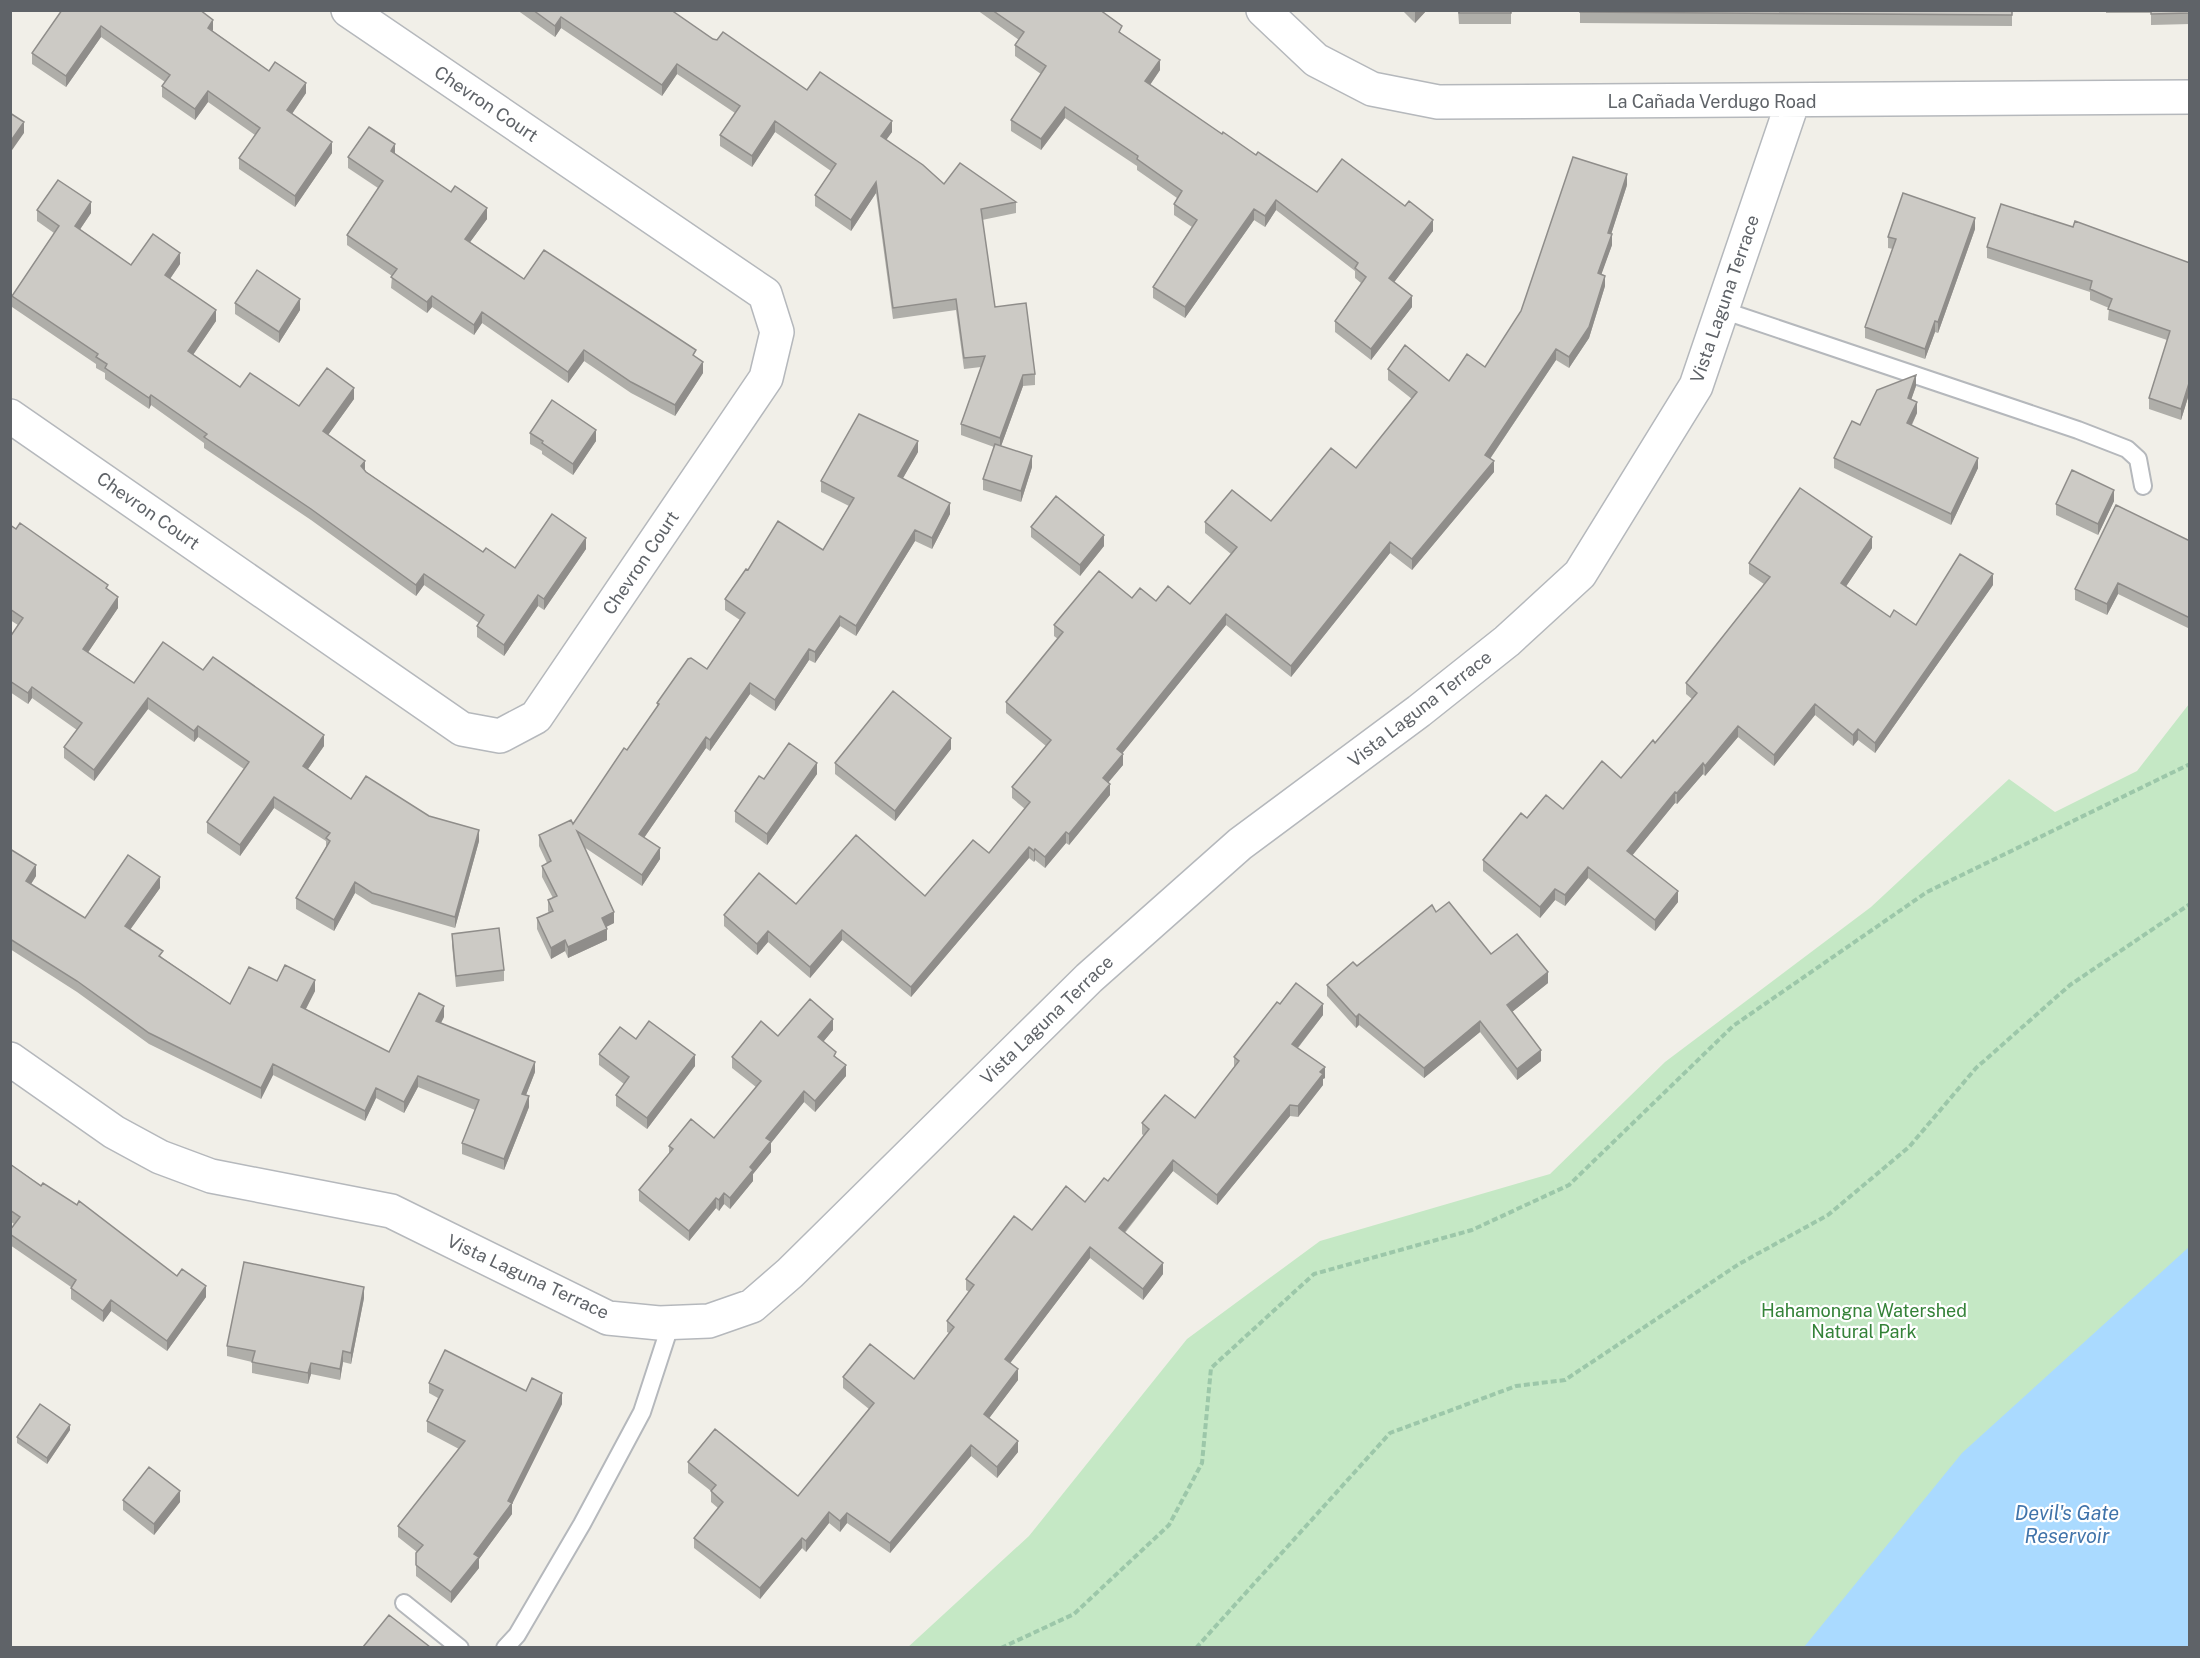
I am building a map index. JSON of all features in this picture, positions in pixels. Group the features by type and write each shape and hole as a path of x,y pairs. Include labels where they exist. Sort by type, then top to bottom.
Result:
{"street":[{"name":"Chevron Court","path":"10,416 462,729 500,736 536,717 766,378 777,332 765,294 348,10"},
{"name":"La Cañada Verdugo Road","path":"1263,10 1316,60 1372,89 1438,102 1792,102 2190,97"},
{"name":"Vista Laguna Terrace","path":"10,1059 114,1132 160,1157 211,1176 391,1211 608,1318 671,1323 709,1321 752,1306 1125,946 1240,844 1419,711 1507,641 1580,574 1696,386 1792,102"}],"lane":[{"path":"1722,309 2078,430 2127,449 2138,459 2143,486"},
{"path":"505,1647 517,1635 576,1534 642,1412 671,1323"},
{"path":"405,1603 460,1647"}],"path":[{"path":"1001,1647 1074,1614 1169,1525 1202,1463 1210,1368 1314,1274 1472,1230 1569,1185 1733,1026 1927,892 2190,764"},
{"path":"1196,1647 1390,1433 1516,1386 1565,1380 1739,1264 1828,1215 1909,1147 1976,1068 2070,985 2190,904"}],"green space":[{"name":"Hahamongna Watershed Natural Park","path":"2189,704 2189,1647 907,1648 1029,1536 1187,1339 1320,1241 1550,1174 1665,1062 1871,907 2009,779 2055,812 2137,771"}],"water":[{"name":"Devil's Gate Reservoir","path":"2189,1247 2189,1647 1804,1647 1962,1453"}],"building":[{"path":"62,10 200,10 213,20 208,28 269,71 275,62 306,83 287,110 332,142 295,196 239,158 260,128 208,91 195,109 162,86 170,75 101,26 66,76 32,53"},
{"path":"533,10 671,10 713,39 717,40 723,32 807,90 820,72 892,121 881,136 923,165 944,184 960,163 1016,202 981,209 995,307 1026,303 1035,374 1023,375 1000,438 961,424 985,356 964,358 956,299 893,308 876,182 851,220 815,195 836,164 775,121 752,156 720,135 740,106 677,64 662,85 561,17 555,26"},
{"path":"992,10 1100,10 1122,26 1119,32 1160,60 1145,81 1222,134 1223,132 1256,155 1258,152 1317,192 1342,159 1405,206 1409,201 1433,220 1389,278 1412,296 1371,349 1335,321 1366,277 1355,268 1358,263 1276,200 1265,216 1254,209 1185,307 1153,287 1197,220 1174,204 1182,191 1137,159 1138,156 1065,107 1041,139 1011,120 1046,66 1015,45 1024,32"},
{"path":"1459,10 1511,10 1511,13 1459,13"},
{"path":"1580,10 2012,10 2012,15 1580,12"},
{"path":"2151,10 2190,10 2190,13 2151,14"},
{"path":"10,113 24,122 10,142"},
{"path":"369,127 395,144 391,151 451,192 455,186 487,208 465,239 524,279 544,250 696,350 693,355 703,362 675,405 631,382 584,350 568,372 482,312 474,325 432,296 427,302 391,277 397,269 347,235 383,181 348,157"},
{"path":"1573,157 1627,174 1608,233 1612,234 1598,273 1605,276 1589,327 1569,357 1556,349 1485,455 1494,461 1412,559 1390,542 1291,666 1226,614 1117,749 1123,754 1103,778 1110,784 1069,834 1066,832 1045,857 1029,847 911,987 842,930 810,967 768,931 757,944 724,915 759,873 796,904 856,835 925,896 973,840 989,853 1030,802 1012,787 1051,740 1006,702 1063,632 1054,625 1099,571 1132,598 1140,588 1156,601 1168,586 1190,604 1237,547 1205,522 1232,490 1271,521 1331,448 1356,468 1417,392 1388,369 1405,345 1449,381 1467,354 1485,367 1521,311"},
{"path":"58,180 91,202 75,226 131,265 153,234 180,253 165,275 216,310 188,351 240,387 250,373 299,406 327,368 354,388 323,431 365,461 361,466 366,472 483,552 486,548 515,568 552,514 586,538 544,599 538,595 504,645 477,626 484,615 424,574 416,585 311,509 204,437 207,434 151,395 149,398 105,368 107,364 96,357 98,354 12,296 59,226 37,210"},
{"path":"1903,193 1975,218 1938,322 1935,321 1925,349 1865,327 1896,239 1888,237"},
{"path":"2001,204 2073,227 2075,221 2190,263 2190,380 2181,409 2149,398 2170,331 2108,309 2112,299 2090,289 2092,281 1987,247"},
{"path":"257,270 300,299 279,332 235,303"},
{"path":"1916,375 1908,398 1917,402 1907,423 1978,458 1951,514 1834,458 1852,421 1860,425 1877,390"},
{"path":"552,400 596,430 573,464 530,433"},
{"path":"859,414 918,441 898,476 950,503 932,538 915,530 856,626 840,616 815,652 809,649 775,700 750,683 710,740 706,737 639,834 660,848 642,875 577,831 614,912 602,918 607,929 568,947 565,940 551,948 537,918 553,911 548,900 557,896 542,866 551,861 539,835 571,820 573,824 624,748 627,750 688,659 691,658 707,669 745,613 725,599 746,569 748,570 778,521 823,550 854,498 821,481"},
{"path":"995,444 1032,456 1021,491 983,479"},
{"path":"2072,470 2114,490 2098,524 2056,504"},
{"path":"1800,488 1872,537 1841,583 1890,617 1894,610 1916,625 1960,554 1993,574 1875,743 1858,729 1853,735 1815,704 1774,755 1738,726 1705,766 1703,763 1677,793 1675,792 1627,851 1678,891 1655,920 1588,867 1565,895 1555,889 1540,907 1483,860 1521,813 1527,818 1546,795 1563,809 1602,761 1621,778 1653,740 1655,743 1697,693 1686,683 1770,577 1749,563"},
{"path":"1056,496 1104,535 1080,565 1031,527"},
{"path":"2116,505 2190,541 2190,618 2118,583 2107,604 2075,589"},
{"path":"20,523 108,585 106,588 118,597 83,649 134,683 163,642 203,670 213,657 324,735 303,766 351,799 366,776 429,816 479,830 455,917 372,893 355,882 334,920 296,898 330,841 326,838 330,833 274,797 240,845 207,822 249,762 198,726 194,731 148,698 94,770 64,747 82,723 32,687 28,693 10,681 10,637 23,618 10,609 10,525 16,529"},
{"path":"893,691 951,738 895,811 835,763"},
{"path":"789,743 817,763 767,834 735,811 759,776 764,779"},
{"path":"10,849 36,865 26,881 85,918 128,855 160,877 125,926 163,951 159,956 230,1004 249,967 277,981 285,965 315,980 301,1007 389,1052 419,993 444,1006 436,1021 535,1062 522,1094 529,1096 504,1159 462,1143 479,1100 418,1076 404,1102 376,1088 365,1111 273,1064 261,1088 149,1033 77,981 10,939"},
{"path":"1449,902 1491,954 1517,934 1548,972 1507,1005 1541,1050 1517,1069 1480,1021 1424,1068 1359,1014 1356,1017 1327,985 1353,962 1357,966 1432,905 1436,912"},
{"path":"499,928 504,970 456,976 452,934"},
{"path":"1296,983 1323,1004 1292,1044 1325,1067 1320,1072 1323,1074 1298,1106 1290,1105 1217,1195 1173,1160 1119,1228 1163,1263 1143,1289 1090,1247 1005,1359 1018,1369 984,1414 1018,1441 997,1467 971,1445 890,1543 847,1513 840,1521 829,1512 806,1541 802,1538 760,1588 694,1538 723,1502 711,1491 716,1485 688,1462 715,1429 798,1496 874,1403 843,1377 870,1344 914,1379 954,1327 947,1321 974,1285 966,1279 1014,1216 1032,1230 1066,1186 1085,1202 1104,1178 1108,1181 1149,1129 1142,1123 1165,1095 1195,1118 1239,1061 1234,1057 1277,1002 1280,1004"},
{"path":"810,999 833,1019 818,1037 836,1052 834,1056 846,1065 815,1101 804,1091 766,1138 771,1141 750,1167 753,1170 730,1198 724,1193 719,1200 716,1198 689,1231 639,1190 673,1149 669,1146 691,1119 714,1138 761,1081 732,1057 761,1021 778,1036"},
{"path":"649,1021 695,1055 647,1118 616,1095 629,1077 599,1054 620,1027 636,1039"},
{"path":"10,1164 41,1186 43,1183 77,1205 79,1201 177,1276 182,1269 206,1286 167,1341 111,1300 103,1311 71,1288 76,1280 10,1234 10,1230 20,1217 10,1210"},
{"path":"244,1262 364,1287 351,1353 343,1351 340,1369 311,1363 308,1373 252,1362 255,1351 227,1346"},
{"path":"445,1350 526,1391 532,1378 562,1393 508,1501 512,1503 474,1554 479,1557 451,1592 416,1565 416,1553 423,1545 398,1526 465,1441 427,1421 443,1390 429,1383"},
{"path":"40,1404 70,1425 47,1458 17,1437"},
{"path":"149,1467 180,1491 154,1524 123,1500"},
{"path":"389,1615 430,1647 363,1647"}]}
